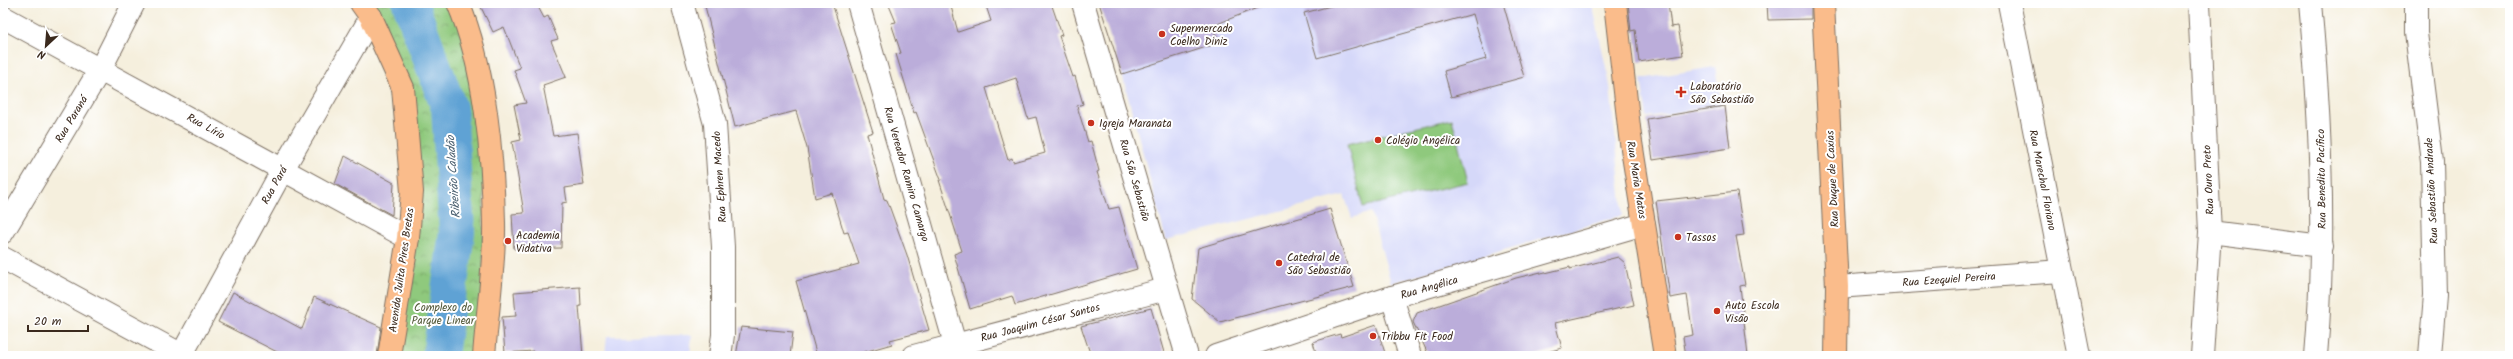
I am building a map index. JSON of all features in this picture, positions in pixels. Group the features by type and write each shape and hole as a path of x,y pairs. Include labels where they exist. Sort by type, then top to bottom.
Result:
{"main road":[{"path":"458,3 467,25 487,130 494,224 484,356"},
{"name":"Rua Maria Matos","path":"1614,3 1630,136 1665,356"},
{"name":"Rua Duque de Caxias","path":"1823,3 1837,287 1836,356"},
{"name":"Avenida Julita Pires Bretas","path":"366,10 403,88 412,192 408,238 389,356"}],"street":[{"name":"Rua Paraná","path":"3,232 100,68 134,3"},
{"name":"Rua Ephren Macedo","path":"682,3 715,124 724,247 722,335 720,356"},
{"name":"Rua Vereador Ramiro Camargo","path":"858,3 955,344"},
{"name":"Rua São Sebastião","path":"1083,3 1166,289 1187,356"},
{"name":"Rua Marechal Floriano","path":"2009,3 2079,356"},
{"name":"Rua Ouro Preto","path":"2200,3 2210,232 2202,356"},
{"name":"Rua Benedito Pacífico","path":"2310,3 2320,108 2322,246 2316,356"},
{"name":"Rua Sebastião Andrade","path":"2416,3 2416,33 2432,161 2435,295 2430,356"},
{"name":"Rua Pará","path":"3,258 182,356 283,169 366,10"},
{"name":"Rua Lírio","path":"3,17 100,68 408,238"},
{"name":"Rua Angélica","path":"1216,356 1392,298 1644,224"},
{"path":"2210,232 2322,246"},
{"name":"Rua Ezequiel Pereira","path":"1837,287 2061,271"},
{"name":"Rua Joaquim César Santos","path":"914,356 1166,289"},
{"path":"1392,298 1410,356"}],"shaded area":[{"name":"Colégio Angélica","path":"1268,3 1592,3 1610,86 1623,215 1391,283 1371,212 1352,218 1344,195 1166,240 1122,74 1212,26"},
{"name":"Laboratório São Sebastião","path":"1715,67 1721,105 1647,117 1641,79"},
{"path":"692,335 690,356 605,356 607,336"}],"green space":[{"name":"Complexo do Parque Linear","path":"365,3 456,3 485,114 482,356 394,356 411,253 405,86"},
{"path":"1452,119 1468,182 1363,207 1347,144"}],"building":[{"path":"479,3 536,3 544,18 548,16 558,39 551,41 566,77 543,85 553,136 577,133 584,185 565,188 567,202 562,203 561,248 514,249 512,214 524,213 512,142 521,140 514,105 526,103 514,70 520,68 504,27 493,32"},
{"path":"720,3 832,3 873,132 867,134 884,199 887,200 907,255 929,330 890,340 892,344 850,356 817,356 796,281 859,264 848,232 844,233 832,193 815,198 807,148 796,111 735,127 705,6"},
{"path":"888,3 950,3 958,32 991,21 985,3 1051,3 1062,35 1059,36 1073,77 1075,76 1083,104 1077,106 1088,142 1091,141 1099,171 1097,172 1109,209 1119,207 1137,269 1015,305 1012,296 970,309 954,254 962,251 939,180 941,180 916,112 914,113 896,54 901,53 891,23 896,22","holes":["1016,78 1028,119 1036,117 1045,153 1013,162 1012,158 1008,160 986,88"]},
{"name":"Supermercado Coelho Diniz","path":"1099,3 1267,4 1212,26 1219,43 1122,74"},
{"path":"1342,3 1503,3 1524,77 1451,97 1444,71 1486,59 1473,14 1317,58 1304,13"},
{"path":"1628,3 1668,3 1671,27 1678,26 1683,55 1639,62 1635,30 1631,31"},
{"path":"1767,3 1811,3 1811,19 1768,20"},
{"path":"1725,106 1730,148 1653,160 1647,119"},
{"path":"345,156 394,183 392,215 335,184"},
{"path":"1737,192 1744,235 1736,236 1745,285 1740,286 1748,356 1686,356 1683,337 1693,335 1687,295 1670,298 1656,201"},
{"name":"Catedral de São Sebastião","path":"1330,209 1354,287 1220,322 1192,299 1198,248"},
{"path":"1618,257 1625,263 1634,305 1555,323 1562,348 1533,356 1429,356 1413,322 1417,313 1516,278 1570,267 1570,269"},
{"path":"580,287 581,306 579,306 583,356 533,356 533,351 505,353 502,317 516,316 514,292"},
{"path":"233,292 302,329 314,297 381,327 377,356 285,356 218,322"},
{"path":"1151,308 1165,356 1091,356 1081,326"},
{"path":"1376,325 1386,356 1317,356 1313,342 1340,334 1341,337"},
{"path":"741,327 793,332 790,356 736,356"}],"waterway":[{"name":"Ribeirão Caladão","path":"410,3 449,108 457,232 440,356"}],"place":[{"name":"Supermercado Coelho Diniz","path":"1162,34"},
{"name":"Laboratório São Sebastião","path":"1681,92"},
{"name":"Igreja Maranata","path":"1091,123"},
{"name":"Colégio Angélica","path":"1378,140"},
{"name":"Tassos","path":"1678,237"},
{"name":"Academia Vidativa","path":"508,241"},
{"name":"Catedral de São Sebastião","path":"1279,263"},
{"name":"Auto Escola Visão","path":"1717,311"},
{"name":"Tribbu Fit Food","path":"1373,336"}]}
